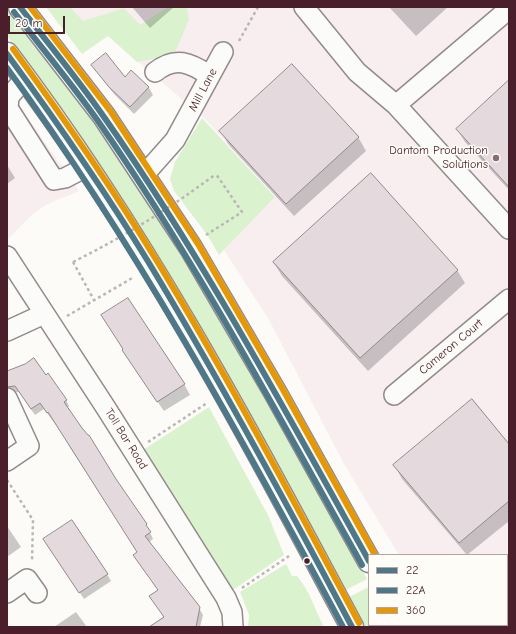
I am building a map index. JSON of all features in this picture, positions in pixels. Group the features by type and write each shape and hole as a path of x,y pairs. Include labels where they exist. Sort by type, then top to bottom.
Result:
{"highway":[{"path":"20,7 104,116 192,248 234,319 368,559"},
{"path":"7,54 88,166 147,258 222,388 352,627"}],"street":[{"path":"304,7 357,72 396,105 509,229"},
{"path":"396,105 509,9"},
{"name":"Mill Lane","path":"144,175 175,140 223,52"},
{"path":"155,72 163,66 181,62 195,67 210,76"},
{"path":"25,78 9,97 8,108 54,180 65,178 88,166"},
{"name":"Toll Bar Road","path":"7,256 226,598 232,612 233,627"},
{"name":"Cameron Court","path":"394,395 509,299"},
{"path":"7,332 48,320"},
{"path":"7,398 29,446 7,461"},
{"path":"7,593 32,586"}],"path":[{"path":"223,52 232,52 234,50 258,7"},
{"path":"94,300 73,262 122,238 161,214 216,174 242,212 204,236"},
{"path":"48,320 94,300 136,276"},
{"path":"133,451 208,403 209,395 222,388"},
{"path":"7,480 33,520 32,586"},
{"path":"226,598 289,556"}],"shaded area":[{"path":"66,7 509,7 509,627 449,627 508,626 508,554 398,554 344,464 269,320 224,250 275,196 206,120 108,36 85,30"},
{"path":"7,88 79,191 46,205 34,213 9,238 7,235"}],"green space":[{"path":"46,7 70,7 83,21 124,8 140,25 168,7 187,7 189,20 174,55 137,62 108,36 82,54"},
{"path":"7,8 94,120 175,240 252,371 367,579 344,591 172,281 125,203 87,147 7,36"},
{"path":"202,118 275,197 219,255 208,236 174,191 170,179 175,162"},
{"path":"209,407 268,515 284,555 233,590 143,450"},
{"path":"286,564 292,576 297,576 306,588 324,627 248,627 249,615 240,592"},
{"path":"368,588 368,626 394,627 365,627 349,597"}],"building":[{"path":"106,53 125,77 131,70 149,87 130,107 109,87 91,65"},
{"path":"292,64 359,137 286,204 219,131"},
{"name":"Dantom Production Solutions","path":"509,80 509,187 456,129"},
{"path":"371,173 458,270 360,358 273,262"},
{"path":"128,298 185,384 157,402 122,350 123,349 101,315"},
{"path":"34,358 46,375 48,373 67,400 64,402 82,428 89,435 116,479 147,524 146,525 151,532 145,536 200,607 196,627 149,627 164,617 149,596 158,590 133,555 137,552 48,412 47,413 40,403 31,409 15,386 7,387 7,371 25,364"},
{"path":"472,399 509,444 509,501 459,543 393,465"},
{"path":"72,520 108,574 79,593 43,539"}],"transit line":[{"name":"22","path":"20,7 94,103 140,170 175,225 242,335 368,559"},
{"name":"360","path":"30,7 111,112 198,244 282,388 374,554"},
{"name":"22A","path":"14,12 98,121 169,229 236,340 362,565"},
{"name":"360","path":"13,49 104,178 182,303 260,439 359,623"},
{"name":"22","path":"7,54 80,157 149,263 253,444 352,627"},
{"name":"22A","path":"7,68 100,203 143,272 225,412 343,627"}],"place":[{"name":"Dantom Production Solutions","path":"496,158"}]}
